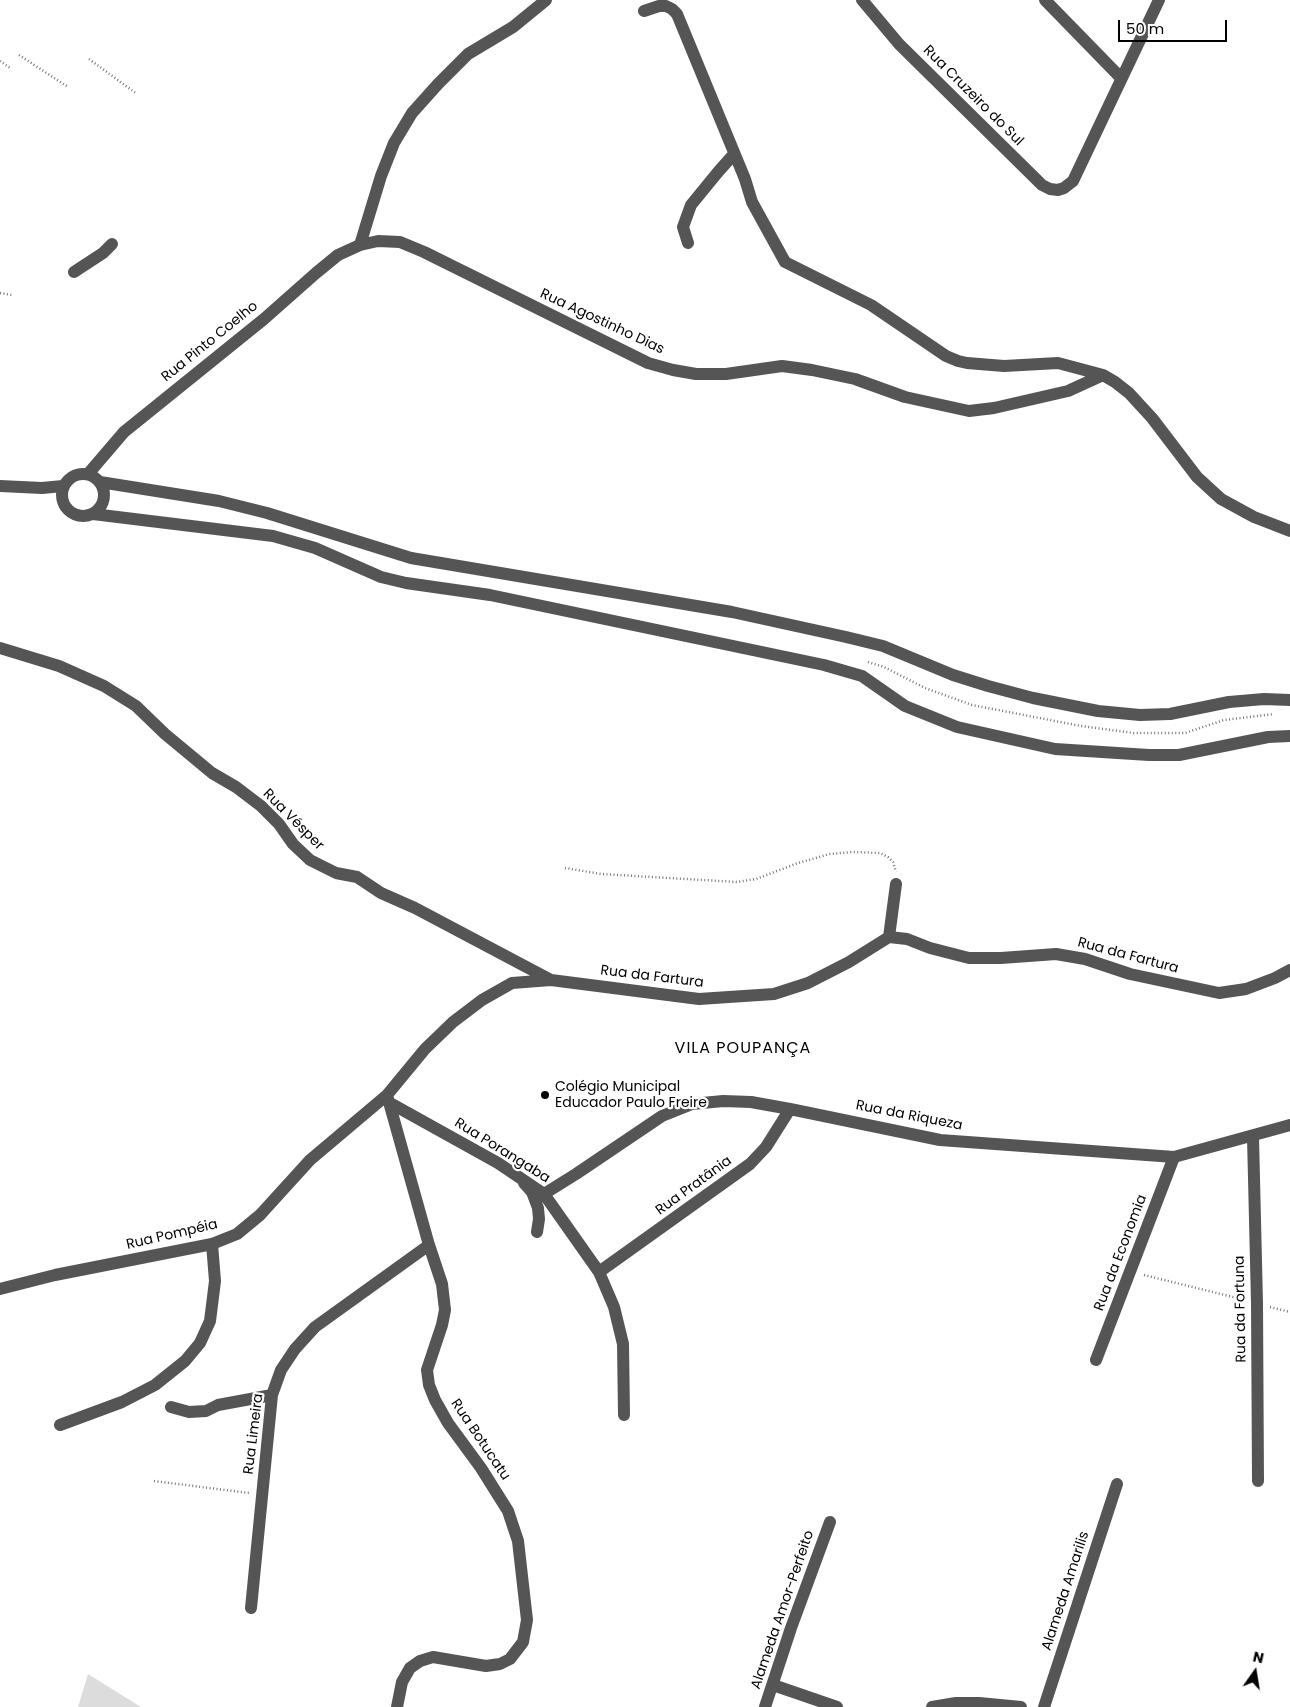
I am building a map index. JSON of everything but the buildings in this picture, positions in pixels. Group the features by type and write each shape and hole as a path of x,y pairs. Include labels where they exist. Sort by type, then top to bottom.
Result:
{"street":[{"path":"360,244 381,176 394,143 412,113 468,54 512,27 546,0"},
{"name":"Rua Cruzeiro do Sul","path":"862,0 899,44 1042,185 1050,189 1058,190 1064,188 1073,181 1120,78"},
{"path":"1044,0 1120,78 1159,0"},
{"path":"644,11 666,6 677,14 745,179 752,202 785,262 871,305 939,351 958,361 1004,366 1058,363 1103,375 1129,393 1152,418 1197,476 1221,499 1254,517 1290,531"},
{"path":"688,243 683,227 691,206 734,154"},
{"name":"Rua Agostinho Dias","path":"360,244 378,241 400,242 424,252 648,363 673,370 696,374 726,374 782,366 812,370 855,379 905,397 969,411 994,408 1068,391 1103,375"},
{"path":"74,272 103,253 112,244"},
{"name":"Rua Pinto Coelho","path":"88,474 124,432 338,255 360,244"},
{"path":"93,514 103,503 105,496 104,488 100,482 88,474 80,473 67,480 63,486 62,494 62,501 66,508 78,516 93,514 273,536 315,548 381,576 406,583 490,595 824,665 862,676 905,706 957,727 1055,749 1179,755 1268,737 1290,736"},
{"path":"100,482 219,501 267,513 411,558 732,612 846,637 883,646 953,675 988,686 1032,698 1098,711 1140,715 1170,714 1229,702 1264,699 1290,700"},
{"path":"0,486 42,488 63,486"},
{"name":"Rua Vésper","path":"0,648 59,666 104,686 136,706 165,734 206,768 261,806 279,824 292,844 310,860 336,873 358,877 382,893 415,908 551,980"},
{"path":"889,937 896,884"},
{"name":"Rua da Fartura","path":"389,1099 425,1049 453,1022 482,1000 512,983 551,980 699,999 774,994 808,983 849,962 889,937 907,939 930,948 969,958 1056,954 1085,958 1130,974 1219,993 1246,989 1290,970"},
{"name":"Rua Porangaba","path":"389,1099 544,1194 599,1272 614,1307 623,1344 624,1415"},
{"name":"Rua Pompéia","path":"0,1289 56,1275 212,1244 236,1234 260,1214 310,1160 389,1099"},
{"name":"Rua Botucatu","path":"389,1099 429,1246 442,1284 444,1310 442,1325 427,1370 429,1384 435,1400 448,1423 486,1475 508,1511 518,1541 527,1620 523,1642 510,1659 500,1664 486,1666 433,1657 420,1661 410,1668 402,1682 397,1707"},
{"name":"Rua da Riqueza","path":"544,1194 662,1116 692,1104 724,1101 751,1102 790,1109 940,1140 1174,1157 1290,1125"},
{"name":"Rua Pratânia","path":"599,1272 750,1164 766,1147 790,1109"},
{"name":"Rua da Fortuna","path":"1253,1136 1257,1303 1258,1482"},
{"name":"Rua da Economia","path":"1096,1360 1174,1157"},
{"path":"517,1176 532,1192 538,1208 537,1232"},
{"path":"60,1425 130,1398 156,1385 185,1361 200,1342 210,1321 215,1281 212,1244"},
{"name":"Rua Limeira","path":"251,1608 272,1396 281,1370 295,1349 315,1326 429,1246"},
{"path":"171,1407 189,1412 206,1411 218,1405 272,1396"},
{"name":"Alameda Amarilis","path":"1044,1707 1117,1484"},
{"name":"Alameda Amor-Perfeito","path":"764,1707 830,1522"},
{"path":"773,1685 837,1707"},
{"path":"932,1707 956,1703 1021,1707"}],"path":[{"path":"19,55 68,87"},
{"path":"89,59 137,94"},
{"path":"0,61 10,68"},
{"path":"0,293 12,296"},
{"path":"565,868 601,874 737,882 756,879 798,863 830,854 868,852 880,853 893,862 896,872 896,884"},
{"path":"1130,1271 1290,1312"},
{"path":"154,1481 262,1494"}],"shaded area":[{"path":"88,1674 141,1707 78,1707"}],"place":[{"name":"Colégio Municipal Educador Paulo Freire","path":"545,1095"}],"district":[{"name":"VILA POUPANÇA","path":"743,1049"}]}
